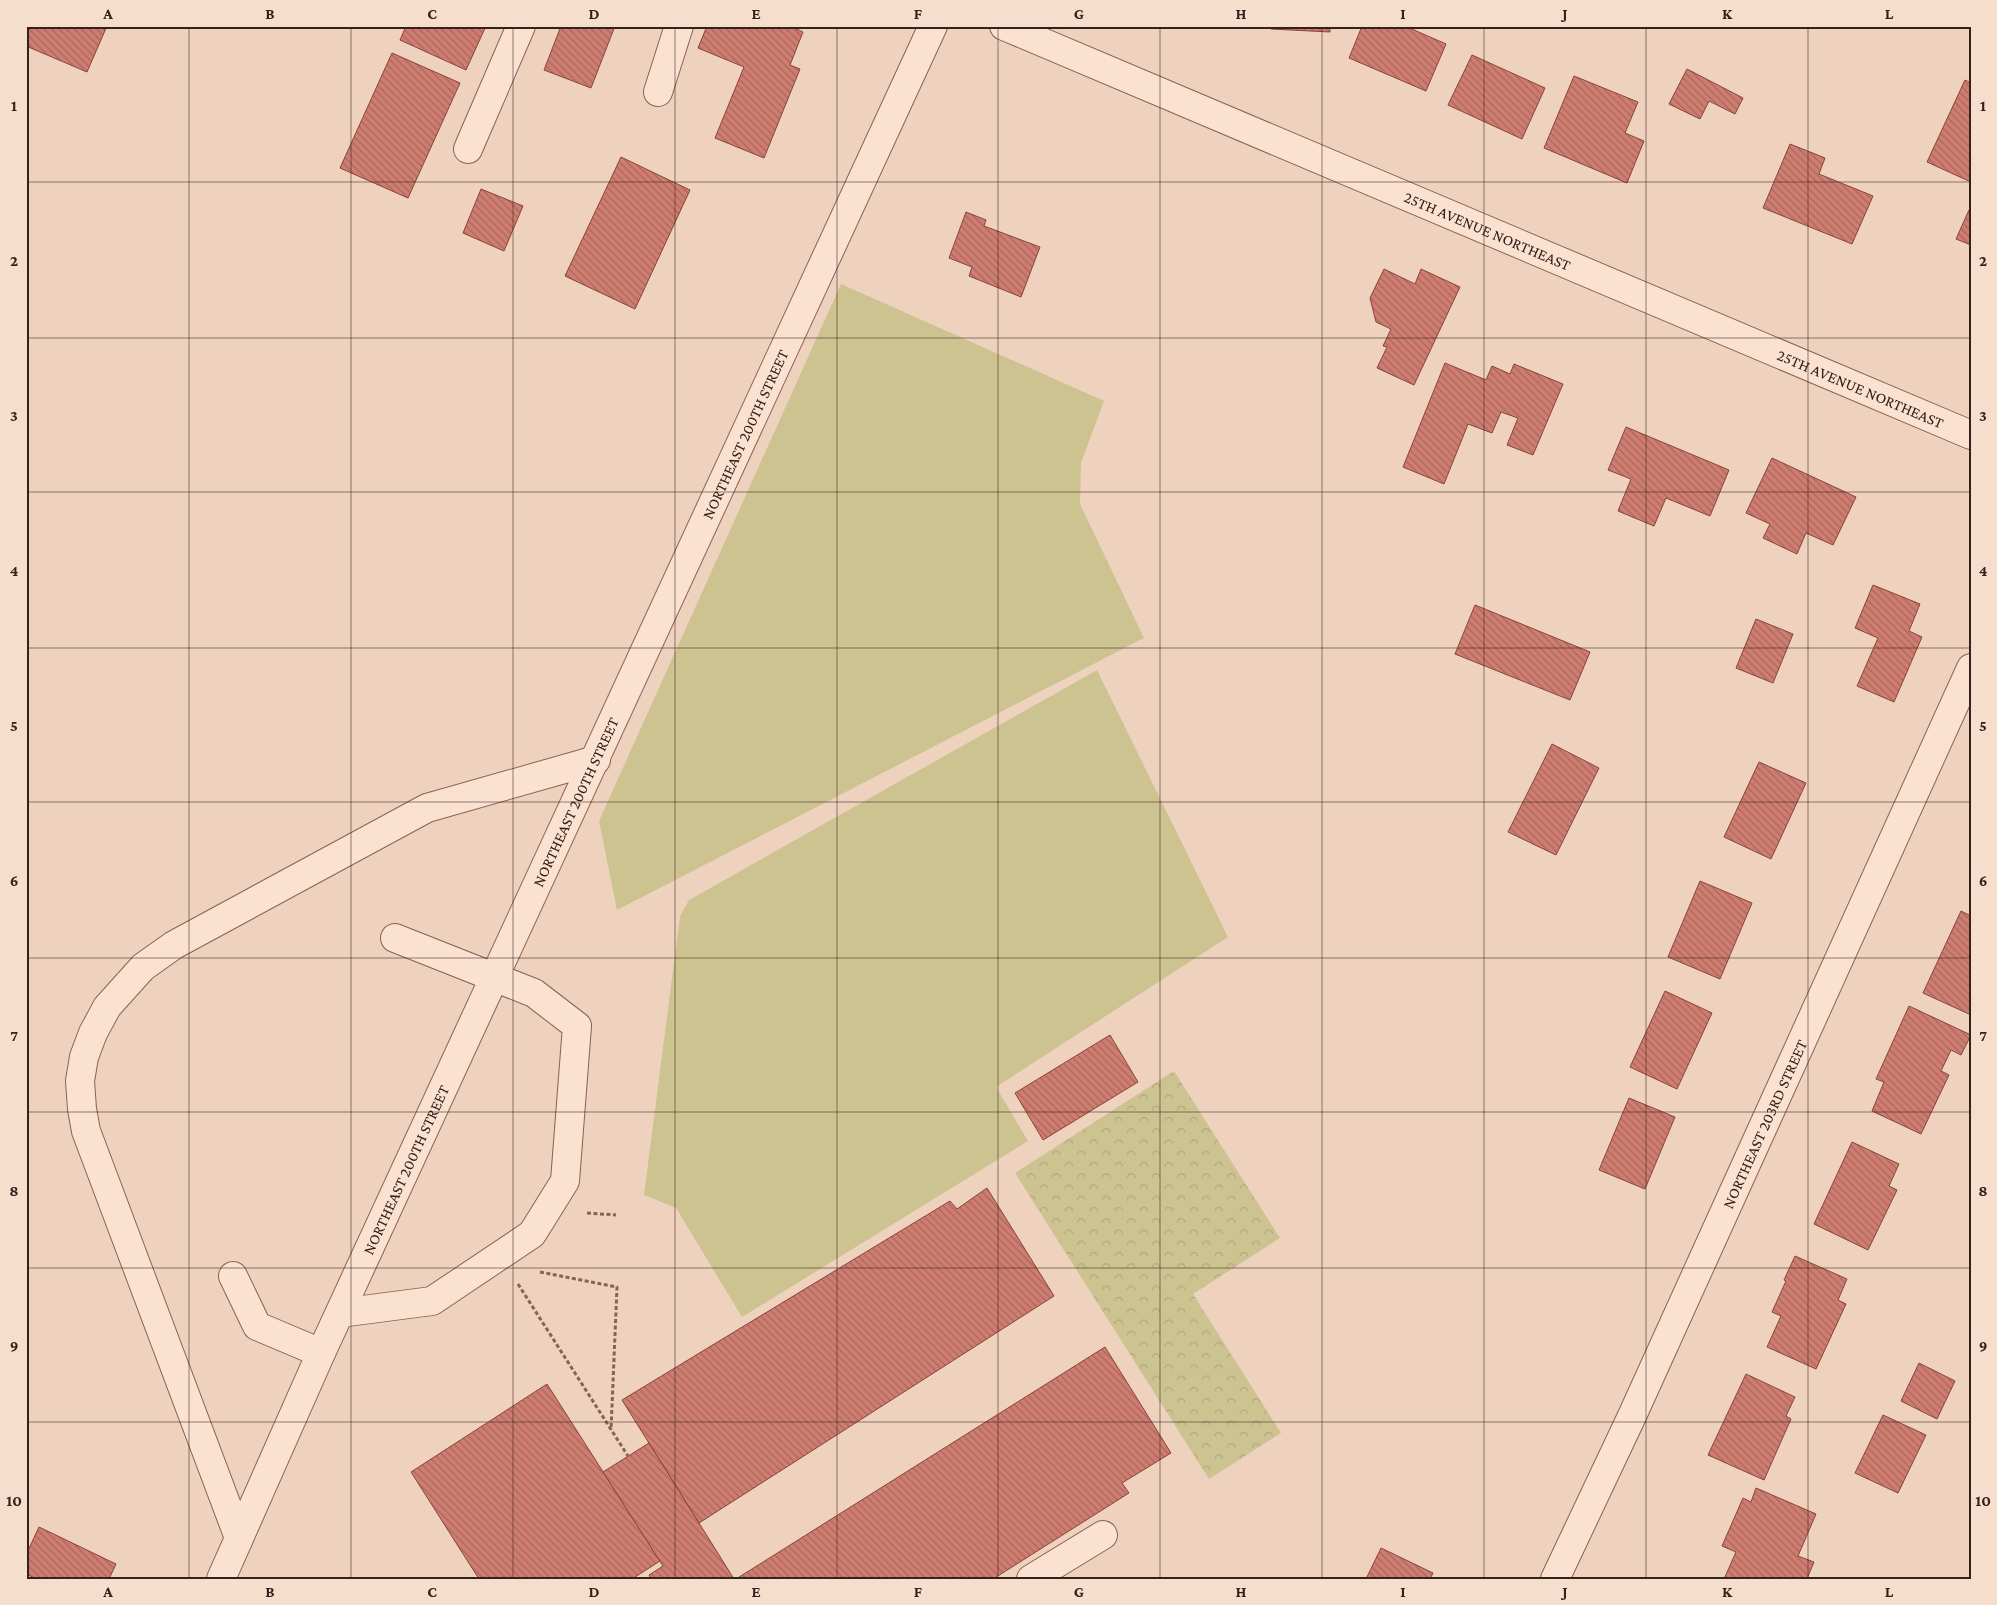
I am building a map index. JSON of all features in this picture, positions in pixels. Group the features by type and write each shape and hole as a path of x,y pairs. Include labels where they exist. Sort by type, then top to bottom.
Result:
{"street":[{"path":"468,149 521,26"},
{"path":"658,92 679,26"},
{"name":"NORTHEAST 200TH STREET","path":"221,1579 321,1353 933,26"},
{"name":"25TH AVENUE NORTHEAST","path":"1004,26 1971,435"},
{"name":"NORTHEAST 203RD STREET","path":"1555,1579 1632,1416 1971,668"},
{"path":"239,1538 86,1131 80,1081 84,1057 93,1032 107,1007 144,967 174,945 279,887 427,808 596,760"},
{"path":"340,1313 432,1301 532,1234 565,1181 577,1026 534,993 395,938"},
{"path":"233,1276 257,1326 321,1353"},
{"path":"1031,1579 1103,1535"}],"path":[{"path":"582,1218 584,1212 616,1215"},
{"path":"539,1272 617,1287 611,1430"},
{"path":"514,1279 628,1456"}],"green space":[{"path":"841,284 1104,401 1081,463 1080,504 1144,638 617,910 599,821"},
{"path":"1097,670 1228,937 996,1087 1028,1141 742,1317 676,1208 644,1195 680,916 689,900"},
{"path":"1174,1071 1280,1238 1193,1294 1281,1433 1209,1479 1015,1173"}],"building":[{"path":"26,26 107,26 87,72 26,46"},
{"path":"406,26 486,26 466,70 400,40"},
{"path":"561,26 615,26 591,88 544,70"},
{"path":"707,26 790,26 803,32 790,65 800,69 764,158 715,138 744,67 698,48"},
{"path":"1271,26 1330,26 1330,32 1271,29"},
{"path":"1362,26 1405,26 1446,44 1426,91 1349,58"},
{"path":"392,53 460,83 408,198 340,168"},
{"path":"1472,55 1545,88 1522,139 1448,105"},
{"path":"1687,69 1743,98 1735,114 1709,101 1700,119 1669,104"},
{"path":"1574,76 1638,102 1625,133 1644,141 1627,183 1544,148"},
{"path":"1965,80 1971,83 1971,182 1927,162"},
{"path":"1790,144 1825,158 1819,174 1873,196 1852,244 1763,208"},
{"path":"621,157 690,190 635,309 565,276"},
{"path":"481,189 523,206 504,251 463,233"},
{"path":"1969,210 1971,211 1971,245 1956,239"},
{"path":"966,212 986,220 984,226 1040,247 1021,297 969,276 972,267 949,258"},
{"path":"1384,269 1415,284 1421,269 1460,287 1414,385 1377,368 1387,347 1383,346 1391,329 1376,322 1370,298"},
{"path":"1445,363 1486,380 1492,366 1510,374 1514,364 1563,384 1533,455 1507,445 1518,418 1501,412 1492,433 1468,424 1444,484 1403,467"},
{"path":"1626,427 1729,470 1710,516 1666,498 1654,526 1618,511 1631,479 1608,470"},
{"path":"1772,458 1856,497 1833,545 1806,533 1797,554 1763,538 1770,524 1746,513"},
{"path":"1873,585 1920,604 1909,631 1922,637 1894,702 1857,686 1878,638 1855,628"},
{"path":"1475,605 1590,652 1570,700 1455,654"},
{"path":"1756,619 1793,634 1773,683 1736,668"},
{"path":"1552,744 1599,768 1556,855 1508,832"},
{"path":"1759,762 1806,783 1771,859 1724,837"},
{"path":"1700,881 1752,903 1720,979 1668,957"},
{"path":"1961,911 1971,916 1971,1015 1923,993"},
{"path":"1665,991 1712,1013 1677,1089 1630,1067"},
{"path":"1909,1006 1971,1035 1961,1055 1951,1050 1941,1071 1949,1075 1921,1134 1872,1111 1884,1082 1876,1079"},
{"path":"1110,1035 1138,1082 1043,1140 1015,1093"},
{"path":"1629,1098 1675,1117 1645,1189 1599,1170"},
{"path":"1852,1142 1899,1164 1889,1186 1897,1190 1868,1250 1814,1224"},
{"path":"987,1188 1054,1296 699,1523 622,1400 950,1201 957,1209"},
{"path":"1795,1256 1847,1279 1838,1300 1846,1304 1816,1369 1767,1347 1781,1316 1772,1312"},
{"path":"1105,1347 1171,1453 1122,1483 1129,1493 993,1579 736,1579"},
{"path":"1919,1363 1955,1381 1937,1419 1901,1401"},
{"path":"1746,1374 1795,1397 1786,1416 1791,1419 1764,1480 1708,1455"},
{"path":"547,1384 660,1561 632,1579 479,1579 411,1472"},
{"path":"1883,1415 1926,1435 1898,1493 1855,1473"},
{"path":"649,1443 734,1579 651,1579 649,1575 663,1566 603,1472"},
{"path":"1756,1488 1816,1514 1798,1556 1814,1562 1807,1579 1724,1579 1736,1552 1722,1546 1743,1498 1751,1502"},
{"path":"39,1527 116,1564 109,1579 37,1579 26,1574 26,1555"},
{"path":"1381,1548 1433,1573 1430,1579 1366,1579"}]}
